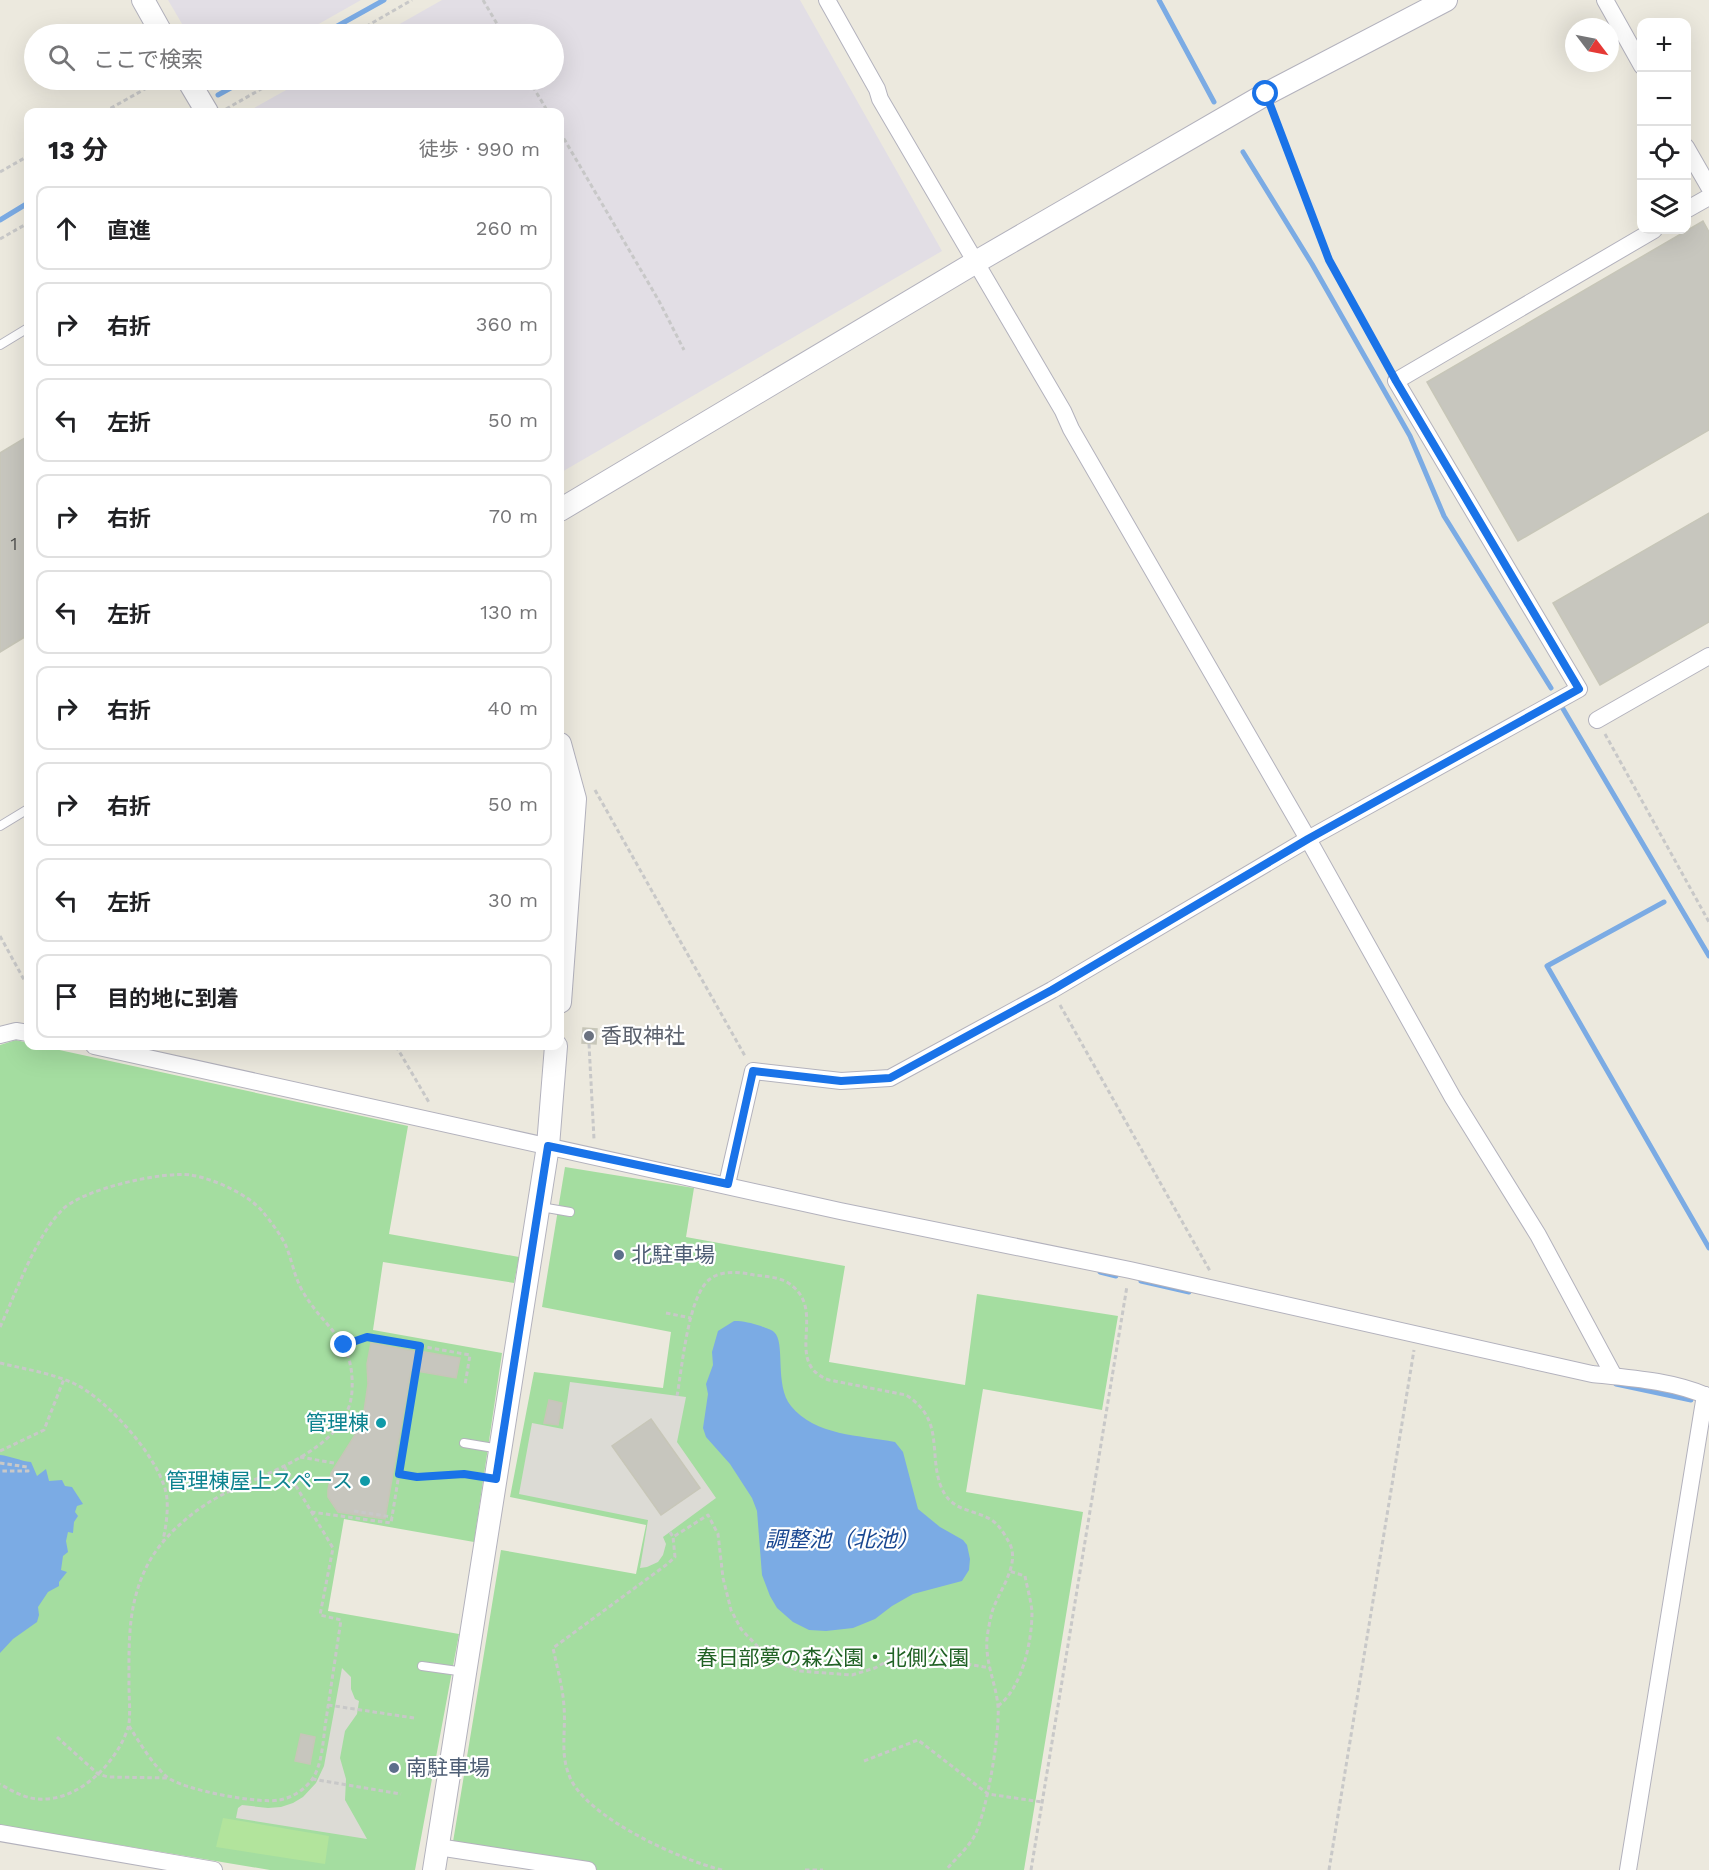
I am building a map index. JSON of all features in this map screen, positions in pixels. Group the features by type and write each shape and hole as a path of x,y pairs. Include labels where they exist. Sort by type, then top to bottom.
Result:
{"street":[{"path":"142,0 156,24"},
{"path":"827,0 877,89 880,99 1308,839 1453,1098 1538,1235 1614,1376"},
{"path":"564,508 976,262 1266,94 1446,0"},
{"path":"1605,0 1637,59"},
{"path":"194,90 205,108"},
{"path":"1691,156 1709,187"},
{"path":"1691,207 1709,197"},
{"path":"728,1184 753,1071 841,1081 890,1078 1052,990 1308,839 1579,689 1396,381 1647,234"},
{"path":"1597,720 1709,656"},
{"path":"564,759 575,799 564,948"},
{"path":"0,1035 16,1031 24,1032"},
{"path":"112,1050 441,1124 728,1184 840,1211 1130,1270 1592,1374 1695,1390 1707,1396 1628,1870"},
{"path":"434,1870 539,1207 548,1146 556,1050"},
{"path":"0,1833 214,1870"},
{"path":"438,1846 588,1870"}],"lane":[{"path":"0,345 24,330"},
{"path":"0,826 24,811"},
{"path":"539,1207 570,1212"},
{"path":"464,1443 500,1449"},
{"path":"422,1666 465,1672"}],"path":[{"path":"370,24 412,0"},
{"path":"483,0 497,24"},
{"path":"111,108 143,90"},
{"path":"227,108 259,90"},
{"path":"535,90 546,108"},
{"path":"1266,94 1329,260 1396,381"},
{"path":"564,139 659,301 684,350"},
{"path":"0,172 24,158"},
{"path":"0,239 24,225"},
{"path":"1597,720 1709,922"},
{"path":"595,790 753,1071"},
{"path":"0,936 24,980"},
{"path":"1052,990 1222,1291"},
{"path":"589,1044 594,1156"},
{"path":"398,1050 441,1124"},
{"path":"0,1327 46,1229 74,1201 117,1185 162,1176 190,1175 230,1188 261,1210 285,1244 306,1297 344,1345 352,1369 352,1394 336,1429 328,1438 284,1466 213,1500 189,1516 163,1541 150,1559 139,1582 129,1619 129,1726 113,1757 91,1781 57,1798 28,1798 0,1784"},
{"path":"1031,1870 1130,1270"},
{"path":"677,1396 691,1318 701,1288 711,1278 735,1271 783,1280 798,1291 804,1299 807,1314 807,1360 811,1368 819,1376 830,1380 906,1395 913,1400 922,1409 934,1434 940,1482 946,1497 966,1511 990,1519 999,1527 1011,1546 1010,1571 992,1611 987,1640 998,1706 988,1794 974,1836 945,1870"},
{"path":"666,1312 691,1318"},
{"path":"1329,1870 1417,1333"},
{"path":"344,1345 367,1337 470,1354 465,1384"},
{"path":"311,1512 391,1523 420,1346"},
{"path":"0,1363 64,1379 91,1393 115,1415 147,1452 155,1465 167,1497 163,1541"},
{"path":"0,1451 44,1430 64,1379"},
{"path":"299,1457 334,1463"},
{"path":"0,1463 27,1467 28,1471 0,1471"},
{"path":"57,1737 98,1774 108,1777 168,1778 188,1786 243,1799 278,1800 294,1795 312,1779 321,1754 341,1620 320,1615 333,1548 284,1466"},
{"path":"399,1474 417,1477 464,1474 496,1479"},
{"path":"354,1511 392,1517"},
{"path":"673,1537 708,1515 718,1534 723,1578 731,1610 741,1629 760,1649 780,1663 799,1671 852,1675 910,1654 990,1668"},
{"path":"670,1532 673,1537 675,1557 553,1648 564,1707 562,1745 568,1775 576,1790 599,1812 663,1849 722,1870"},
{"path":"998,1706 1014,1689 1027,1655 1032,1612 1025,1576 1010,1571"},
{"path":"328,1705 414,1718"},
{"path":"129,1726 144,1749 168,1778"},
{"path":"864,1761 918,1740 988,1794 1042,1802"},
{"path":"312,1779 401,1794"},
{"path":"805,1870 824,1870"}],"shaded area":[{"path":"168,0 361,0 319,24 182,24"},
{"path":"442,0 800,0 942,251 564,471 564,108 254,108 286,90 564,90 564,24 400,24"},
{"path":"570,1382 686,1397 677,1442 716,1498 663,1537 666,1544 663,1555 658,1562 647,1567 640,1568 648,1520 519,1494 532,1423 563,1429"},
{"path":"342,1668 351,1677 351,1689 355,1699 359,1701 357,1714 345,1731 340,1758 346,1779 345,1800 367,1839 236,1818 238,1808 242,1805 281,1807 303,1797 316,1783 324,1766"}],"green space":[{"path":"16,1040 24,1042 24,1050 59,1050 408,1126 389,1234 519,1257 514,1283 383,1262 373,1330 502,1353 474,1542 344,1519 328,1611 459,1634 415,1870 270,1870 0,1825 0,1045"},
{"name":"春日部夢の森公園・北側公園","path":"565,1167 694,1188 686,1237 845,1266 829,1362 965,1385 977,1294 1118,1316 1102,1410 983,1389 966,1492 1083,1512 1024,1870 595,1870 453,1842 501,1550 636,1574 646,1525 510,1497 534,1372 663,1388 671,1332 542,1307"},
{"path":"223,1818 329,1836 325,1864 216,1847"}],"water":[{"name":"調整池（北池）","path":"734,1321 754,1324 774,1332 779,1345 781,1376 786,1397 801,1416 825,1429 839,1433 895,1442 903,1452 918,1509 967,1545 970,1559 969,1570 962,1581 913,1594 875,1619 853,1628 809,1630 793,1622 777,1608 762,1575 757,1511 752,1498 730,1464 706,1437 703,1428 708,1394 706,1384 713,1365 712,1352 718,1331"},
{"path":"0,1455 31,1462 37,1476 46,1469 49,1481 62,1480 65,1486 72,1487 83,1504 77,1506 75,1512 78,1516 74,1522 73,1533 68,1532 66,1541 68,1552 63,1556 61,1570 67,1572 59,1582 59,1586 48,1592 38,1607 37,1622 13,1639 0,1653"}],"building":[{"path":"1703,221 1709,232 1709,430 1518,541 1427,382 1681,234 1691,234 1691,228"},
{"path":"24,438 24,637 0,652 0,453"},
{"path":"1709,513 1709,622 1600,685 1553,603"},
{"name":"香取神社","path":"583,1028 597,1029 596,1044 582,1043"},
{"name":"管理棟","path":"371,1343 460,1358 456,1378 411,1370 385,1519 338,1512 328,1497 331,1473 355,1435 364,1411 368,1384 367,1364"},
{"path":"549,1400 562,1403 558,1425 544,1423"},
{"path":"651,1419 700,1488 661,1515 612,1446"},
{"path":"301,1734 315,1737 310,1764 295,1761"}],"waterway":[{"path":"341,24 384,0"},
{"path":"1159,0 1214,102"},
{"path":"218,95 227,90"},
{"path":"1243,152 1312,264 1410,436 1444,516 1551,688"},
{"path":"0,220 24,205"},
{"path":"1559,702 1709,956"},
{"path":"1664,902 1547,966 1709,1248"},
{"path":"1100,1272 1116,1276"},
{"path":"1141,1281 1189,1292"},
{"path":"1616,1384 1691,1400"}],"place":[{"name":"香取神社","path":"589,1036"},
{"name":"北駐車場","path":"619,1255"},
{"name":"管理棟","path":"381,1423"},
{"name":"管理棟屋上スペース","path":"365,1481"},
{"name":"南駐車場","path":"394,1768"}],"route":[{"path":"344,1345 367,1337 420,1346 399,1474 417,1477 464,1474 496,1479 548,1146 728,1184 753,1071 841,1081 890,1078 1052,990 1308,839 1579,689 1396,381 1329,260 1266,94"}]}
